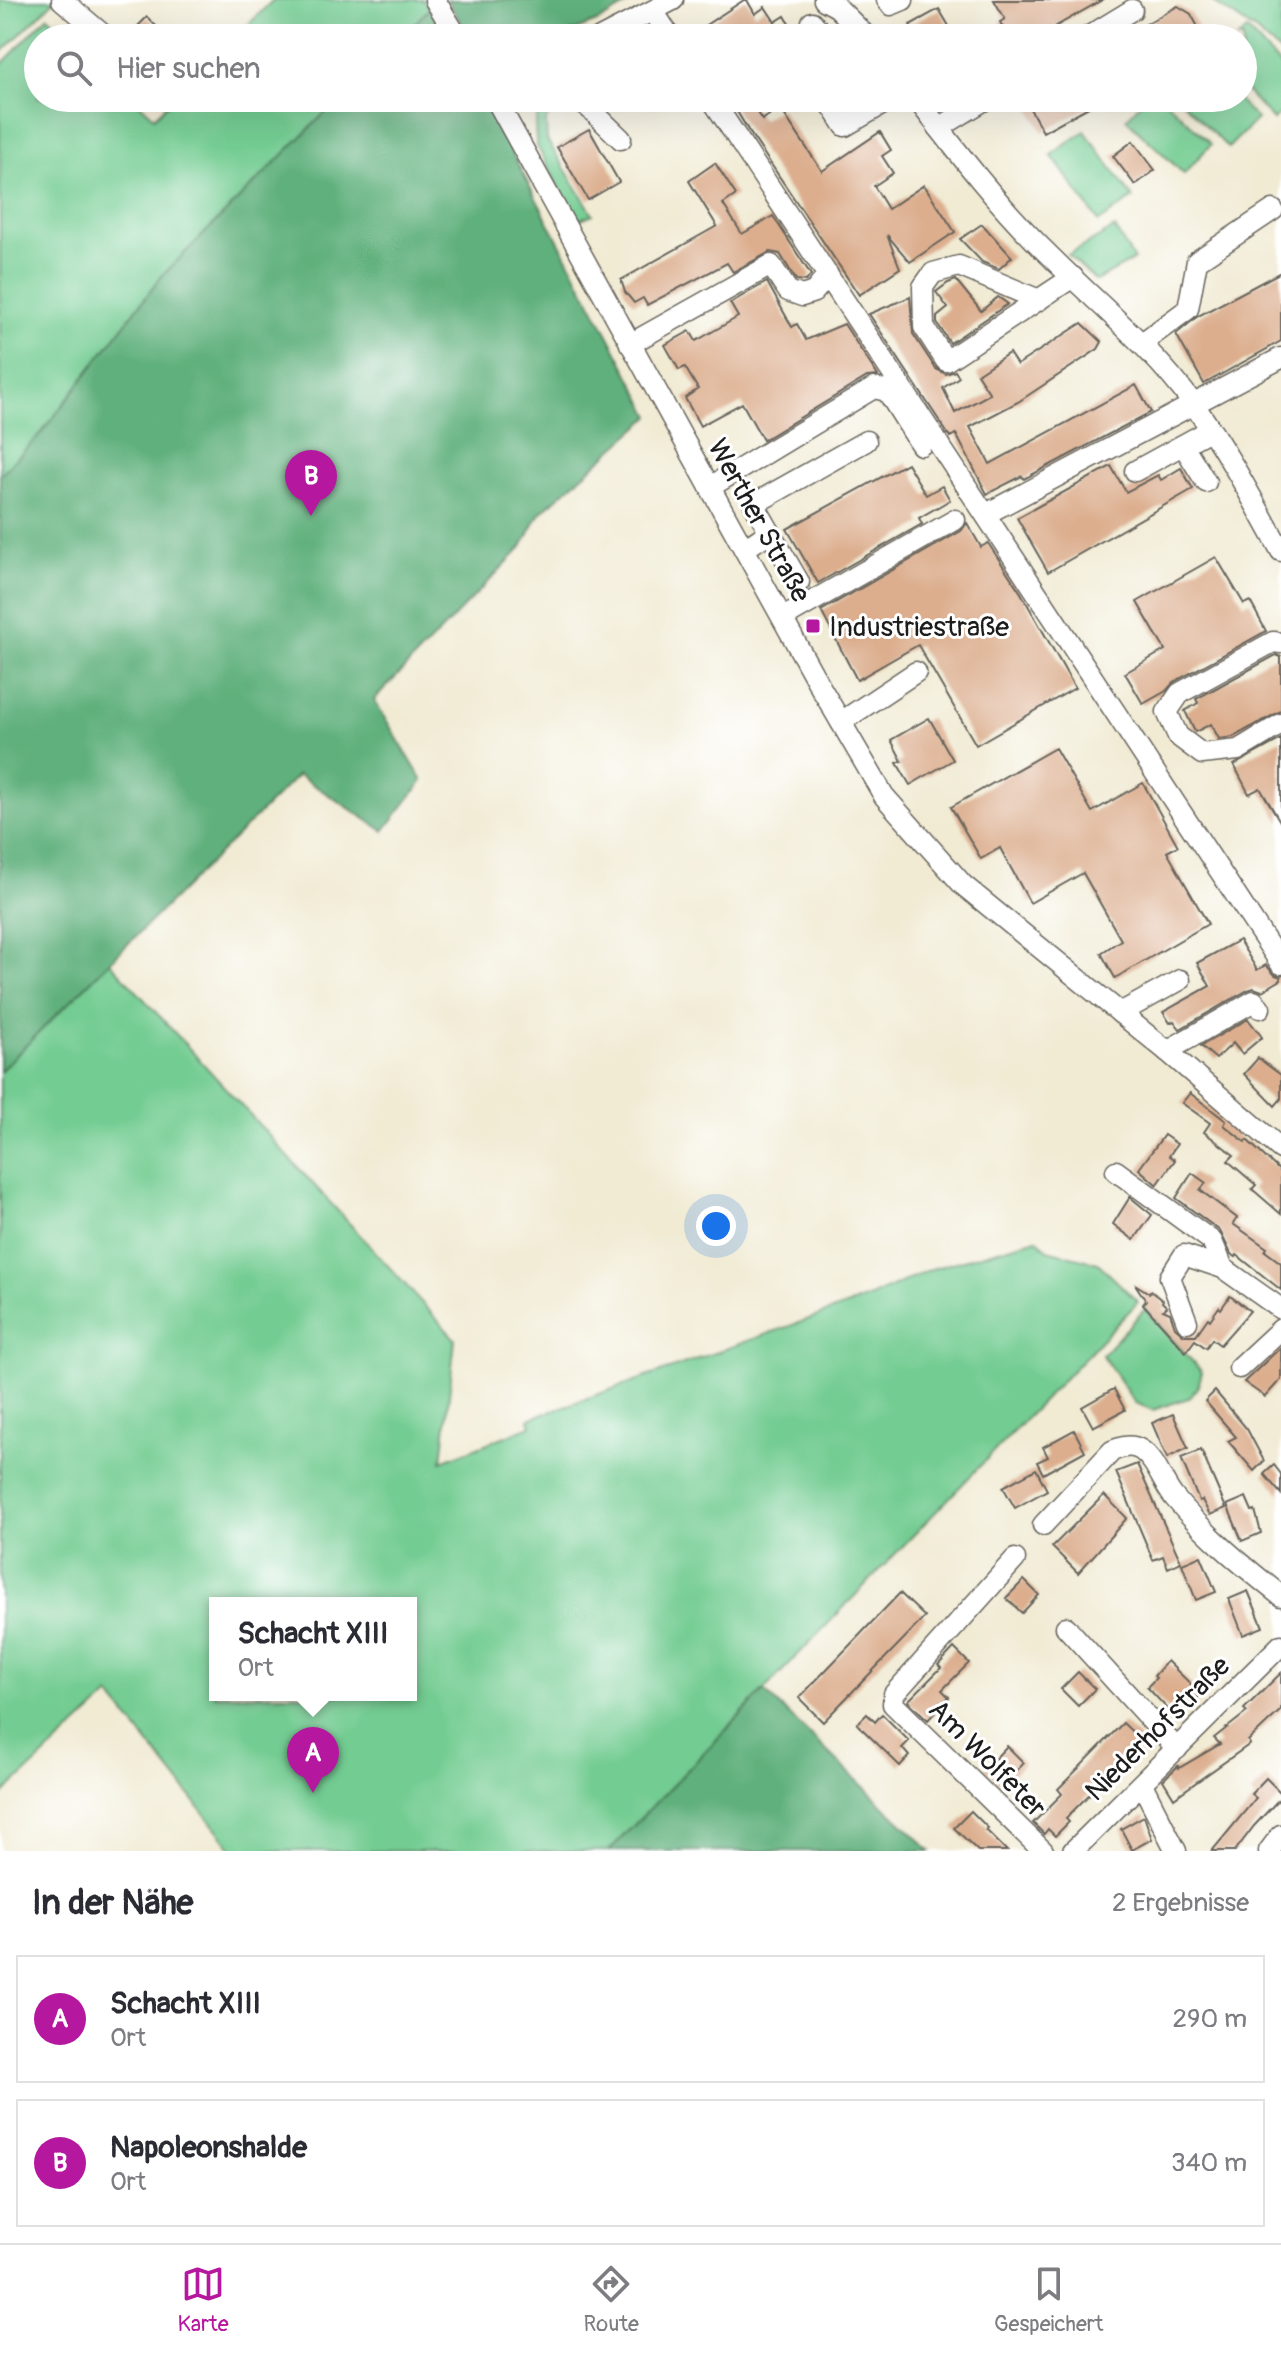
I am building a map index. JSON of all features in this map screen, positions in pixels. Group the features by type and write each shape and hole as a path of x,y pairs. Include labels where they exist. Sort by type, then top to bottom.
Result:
{"street":[{"path":"62,0 90,24"},
{"path":"435,0 450,24"},
{"path":"627,24 673,0"},
{"path":"824,0 850,7"},
{"path":"887,0 891,5 903,0"},
{"path":"1109,24 1132,10"},
{"path":"653,11 662,24"},
{"name":"Werther Straße","path":"503,112 884,796 963,885 1167,1051 1281,1149"},
{"path":"593,112 621,139"},
{"path":"720,112 1281,964"},
{"path":"836,112 845,126 869,112"},
{"path":"927,112 1004,208 1142,343 1194,404 1281,551"},
{"path":"939,128 965,112"},
{"path":"1142,343 1188,309 1197,261 1273,210"},
{"path":"630,344 771,265 788,291 802,296 814,292 828,275"},
{"path":"1039,300 959,266 933,273 923,287 924,327 946,361 1039,300 1073,277"},
{"path":"986,514 1281,358"},
{"path":"710,487 874,388 887,391 921,445"},
{"path":"1135,471 1210,430"},
{"path":"799,582 754,504 866,441"},
{"path":"1183,445 1206,482"},
{"path":"783,618 955,520"},
{"path":"744,549 770,532"},
{"path":"1281,643 1273,642 1180,693 1167,712 1178,736 1202,754 1238,750 1281,724"},
{"path":"841,722 916,672"},
{"path":"1120,1013 1180,980"},
{"path":"1167,1051 1254,1001 1260,1008"},
{"path":"1116,1171 1212,1241 1223,1268"},
{"path":"1187,1322 1170,1277 1184,1255 1223,1268 1281,1309"},
{"path":"1239,1368 1281,1329"},
{"path":"1043,1525 1112,1451 1126,1446 1140,1450 1150,1459 1171,1494 1212,1539 1281,1596"},
{"name":"Am Wolfeter","path":"1015,1559 894,1694 893,1704 1043,1851"},
{"path":"1066,1627 1177,1749"},
{"name":"Niederhofstraße","path":"1073,1851 1281,1645"},
{"path":"1142,1784 1176,1851"},
{"path":"1269,1851 1281,1835"}],"green space":[{"path":"0,0 55,0 31,24 24,24 24,30 0,54"},
{"path":"273,0 424,0 429,9 414,24 249,24"},
{"path":"447,0 636,0 592,24 462,24"},
{"path":"1210,0 1274,0 1281,4 1281,53 1257,33 1257,24 1245,24"},
{"path":"429,9 438,24 414,24"},
{"path":"48,16 56,24 40,24"},
{"path":"24,41 24,112 149,112 154,117 159,112 326,112 162,276 40,435 0,475 0,66"},
{"path":"1257,41 1281,66 1281,113 1273,120 1257,103"},
{"path":"326,112 490,112 651,416 540,513 522,547 374,700 423,781 384,831 298,775 0,1071 0,475 40,435 162,276"},
{"path":"540,112 552,112 546,120 547,140 593,214 576,221 537,146 536,120"},
{"path":"1132,112 1178,112 1211,144 1184,174 1126,119"},
{"path":"1193,112 1250,112 1257,119 1228,148"},
{"path":"1085,131 1133,198 1099,222 1051,155"},
{"path":"1115,228 1134,260 1096,281 1068,255"},
{"path":"110,962 455,1339 442,1461 531,1426 529,1419 868,1298 931,1269 1037,1239 1047,1250 1098,1263 1138,1302 609,1851 234,1851 110,1695 0,1797 0,1071"},
{"path":"1145,1309 1202,1372 1198,1387 1189,1398 1153,1410 1135,1403 1102,1355"},
{"path":"764,1691 931,1851 609,1851"}],"building":[{"path":"747,0 755,14 765,7 775,22 785,16 790,24 707,24"},
{"path":"994,0 1102,0 1060,24 1001,24 1005,19"},
{"path":"1178,6 1191,14 1196,24 1146,24"},
{"path":"939,9 948,24 912,24"},
{"path":"147,17 154,24 140,24"},
{"path":"737,112 757,112 762,120 774,112 783,112 822,171 880,132 891,150 882,156 893,173 874,186 888,209 924,185 955,232 910,262 887,235 900,268 859,295"},
{"path":"1032,112 1079,112 1043,132"},
{"path":"589,129 619,182 588,200 557,147"},
{"path":"1133,141 1155,170 1135,185 1113,156"},
{"path":"715,163 736,195 723,204 742,234 773,216 811,275 806,281 796,280 780,254 770,252 733,272 727,263 647,305 643,298 634,303 625,292 621,280 717,226 689,181"},
{"path":"982,224 1012,257 999,269 982,262 960,239"},
{"path":"1281,272 1281,341 1204,384 1176,334 1198,316"},
{"path":"956,280 981,311 998,297 1008,304 950,343 937,323 937,317 948,308 936,292"},
{"path":"767,282 792,327 797,324 806,340 844,324 878,376 867,377 763,440 742,403 700,426 685,398 698,389 685,367 679,370 665,345 690,331 696,341 738,317 730,303"},
{"path":"910,297 913,334 936,369 946,374 955,371 959,377 943,388 955,413 990,394 977,374 1009,353 1017,365 1082,323 1102,342 1098,349 1018,402 970,427 990,464 1136,385 1151,412 1024,479 1022,476 987,494 956,434 950,437 869,314"},
{"path":"907,463 926,495 942,486 950,500 919,518 922,524 818,583 787,529"},
{"path":"1111,466 1126,492 1158,475 1161,480 1181,468 1193,489 1048,572 1017,518"},
{"path":"967,523 981,547 988,543 1021,593 1075,688 976,745 918,645 857,680 821,611 961,531"},
{"path":"1216,557 1244,604 1250,601 1266,631 1174,682 1166,691 1143,704 1125,673 1165,650 1137,602"},
{"path":"1276,655 1281,657 1281,711 1233,737 1219,739 1211,724 1195,732 1185,711 1198,703 1196,699"},
{"path":"929,718 953,760 910,785 897,763 902,761 891,740"},
{"path":"1281,739 1281,823 1260,788 1249,794 1234,765"},
{"path":"1055,748 1092,812 1143,783 1178,846 1167,852 1208,924 1115,978 1101,953 1121,940 1083,873 1030,903 1000,848 981,859 951,807"},
{"path":"1239,940 1257,970 1266,965 1281,980 1262,991 1254,988 1248,990 1180,1029 1174,1021 1170,1023 1163,1012 1210,986 1197,963"},
{"path":"1248,1019 1262,1037 1242,1054 1233,1043 1216,1059 1201,1046"},
{"path":"1258,1058 1281,1075 1281,1099 1275,1106 1244,1074"},
{"path":"1190,1093 1226,1121 1224,1125 1245,1142 1247,1140 1281,1172 1281,1214 1252,1189 1256,1185 1228,1161 1234,1155 1204,1132 1210,1123 1182,1103"},
{"path":"1164,1135 1177,1144 1169,1156 1175,1160 1157,1185 1139,1169"},
{"path":"1192,1173 1206,1183 1200,1190 1237,1218 1233,1224 1267,1248 1265,1251 1281,1263 1281,1290 1237,1255 1231,1254 1220,1231 1176,1198"},
{"path":"1130,1197 1152,1215 1134,1240 1113,1224"},
{"path":"1135,1284 1163,1300 1167,1307 1163,1310 1170,1313 1175,1327 1184,1335 1196,1335 1230,1296 1250,1311 1220,1345 1212,1339 1206,1348 1195,1340 1186,1352 1143,1304 1146,1301"},
{"path":"1281,1347 1281,1379 1265,1397 1244,1382"},
{"path":"1114,1389 1125,1410 1093,1427 1082,1407"},
{"path":"1215,1391 1247,1429 1264,1461 1254,1471 1228,1441 1236,1437 1205,1401"},
{"path":"1173,1414 1188,1448 1167,1458 1152,1423"},
{"path":"1074,1430 1085,1451 1043,1474 1037,1462 1048,1457 1043,1447"},
{"path":"1201,1450 1226,1508 1210,1515 1202,1500 1199,1501 1181,1458"},
{"path":"1137,1464 1181,1562 1168,1568 1163,1556 1153,1560 1116,1472"},
{"path":"1274,1465 1281,1474 1281,1494 1264,1474"},
{"path":"1036,1469 1047,1490 1015,1508 1003,1487"},
{"path":"1104,1495 1127,1518 1078,1573 1052,1547"},
{"path":"1246,1497 1252,1511 1255,1510 1261,1533 1242,1541 1227,1505"},
{"path":"1201,1556 1216,1592 1196,1600 1182,1564"},
{"path":"1024,1580 1039,1595 1022,1613 1006,1598"},
{"path":"1248,1591 1263,1627 1243,1635 1229,1599"},
{"path":"900,1593 925,1617 823,1722 799,1698"},
{"path":"954,1648 969,1663 942,1690 949,1697 928,1720 908,1701 941,1668 938,1665"},
{"path":"1167,1661 1201,1694 1177,1719 1147,1687"},
{"path":"1078,1672 1095,1689 1078,1706 1061,1689"},
{"path":"1281,1673 1281,1710 1248,1741 1250,1744 1174,1798 1163,1780 1178,1766 1220,1744 1214,1738 1247,1712 1244,1709"},
{"path":"867,1714 875,1722 882,1714 909,1741 902,1748 909,1756 900,1766 857,1724"},
{"path":"1123,1723 1142,1741 1071,1813 1066,1819 1069,1822 1055,1836 1048,1829 1044,1834 1033,1823 1062,1794 1058,1789"},
{"path":"1007,1746 1024,1763 1002,1786 985,1769"},
{"path":"1266,1778 1281,1793 1281,1797 1235,1851 1212,1851 1256,1798 1251,1794"},
{"path":"971,1811 1007,1851 978,1851 954,1828"},
{"path":"1144,1816 1152,1839 1132,1850 1121,1829"}],"place":[{"name":"Napoleonshalde","path":"311,516"},
{"name":"Industriestraße","path":"813,626"},
{"name":"Schacht XIII","path":"313,1793"}]}
